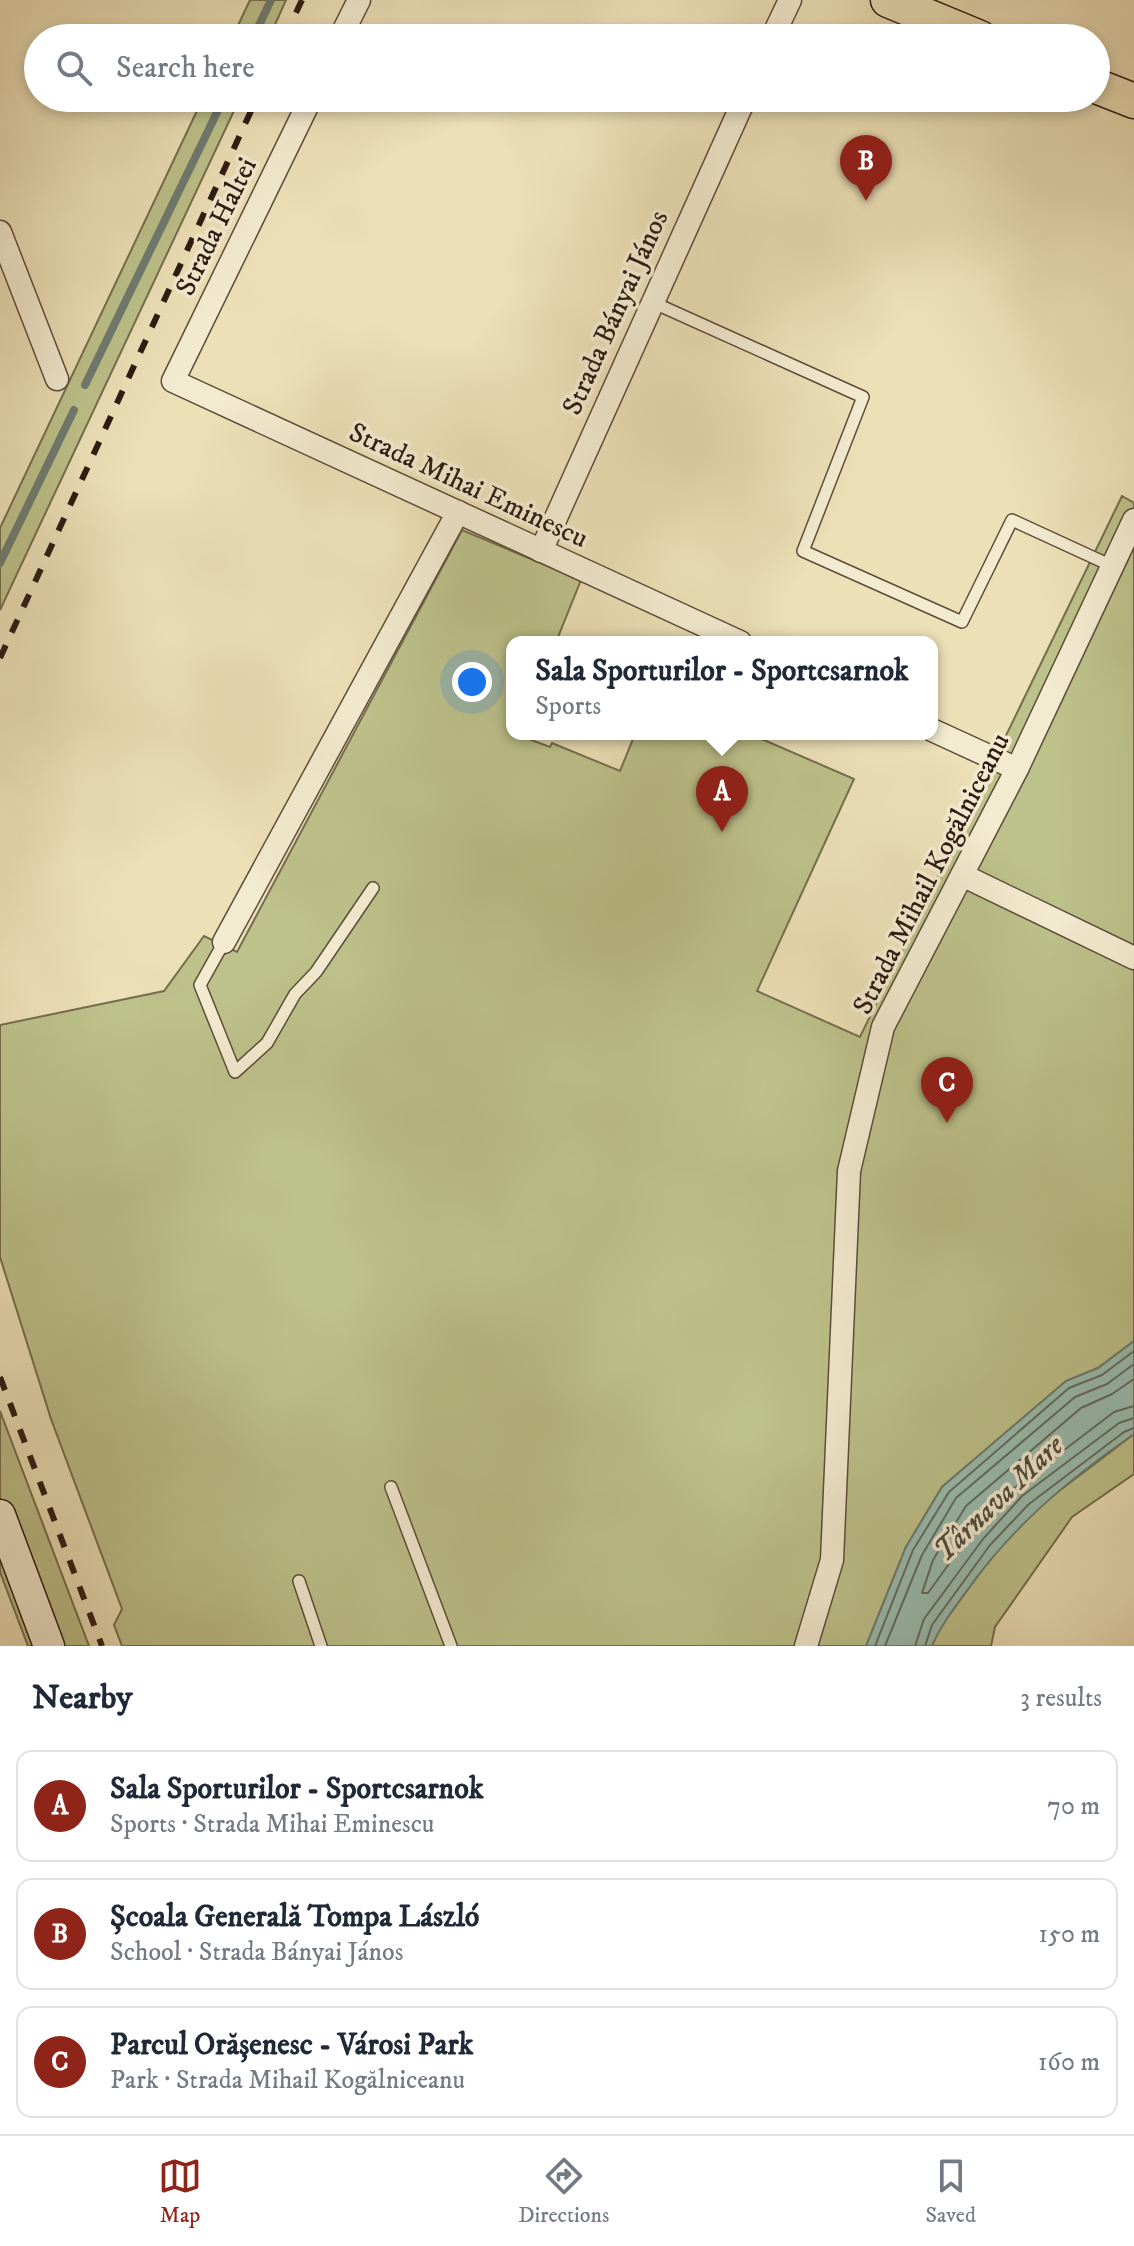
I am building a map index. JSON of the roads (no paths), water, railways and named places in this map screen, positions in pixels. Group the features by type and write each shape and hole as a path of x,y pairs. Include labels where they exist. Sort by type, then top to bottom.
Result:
{"main road":[{"path":"888,0 946,24"},
{"path":"1110,92 1134,101"},
{"path":"0,1515 49,1646"}],"street":[{"path":"347,24 359,0"},
{"path":"779,24 790,0"},
{"name":"Strada Haltei","path":"173,381 304,112"},
{"name":"Strada Bányai János","path":"541,551 650,301 738,112"},
{"path":"0,232 57,379"},
{"name":"Strada Mihai Eminescu","path":"173,381 727,636"},
{"path":"224,942 458,512"},
{"name":"Strada Mihail Kogălniceanu","path":"806,1646 832,1560 849,1171 883,1027 1017,769 1134,520"},
{"path":"938,733 1017,769"},
{"path":"962,875 1134,958"}],"lane":[{"path":"650,301 863,397 803,551 962,622 1012,520 1112,566"},
{"path":"224,942 200,985 235,1072 267,1043 295,994 316,972 373,888"},
{"path":"391,1487 451,1646"},
{"path":"299,1581 321,1646"}],"water":[{"name":"Târnava Mare","path":"1134,1341 1134,1434 1065,1486 1004,1544 944,1623 932,1646 866,1646 906,1547 942,1487 1066,1381 1098,1368"}],"waterway":[{"path":"260,24 271,0"},
{"path":"85,385 217,112"},
{"path":"0,563 74,410"}],"railway":[{"path":"291,24 302,0"},
{"path":"0,658 251,112"},
{"path":"0,1377 102,1646"}],"place":[{"name":"Școala Generală Tompa László","path":"866,201"},
{"name":"Sala Sporturilor - Sportcsarnok","path":"722,832"},
{"name":"Parcul Orășenesc - Városi Park","path":"947,1123"}]}
